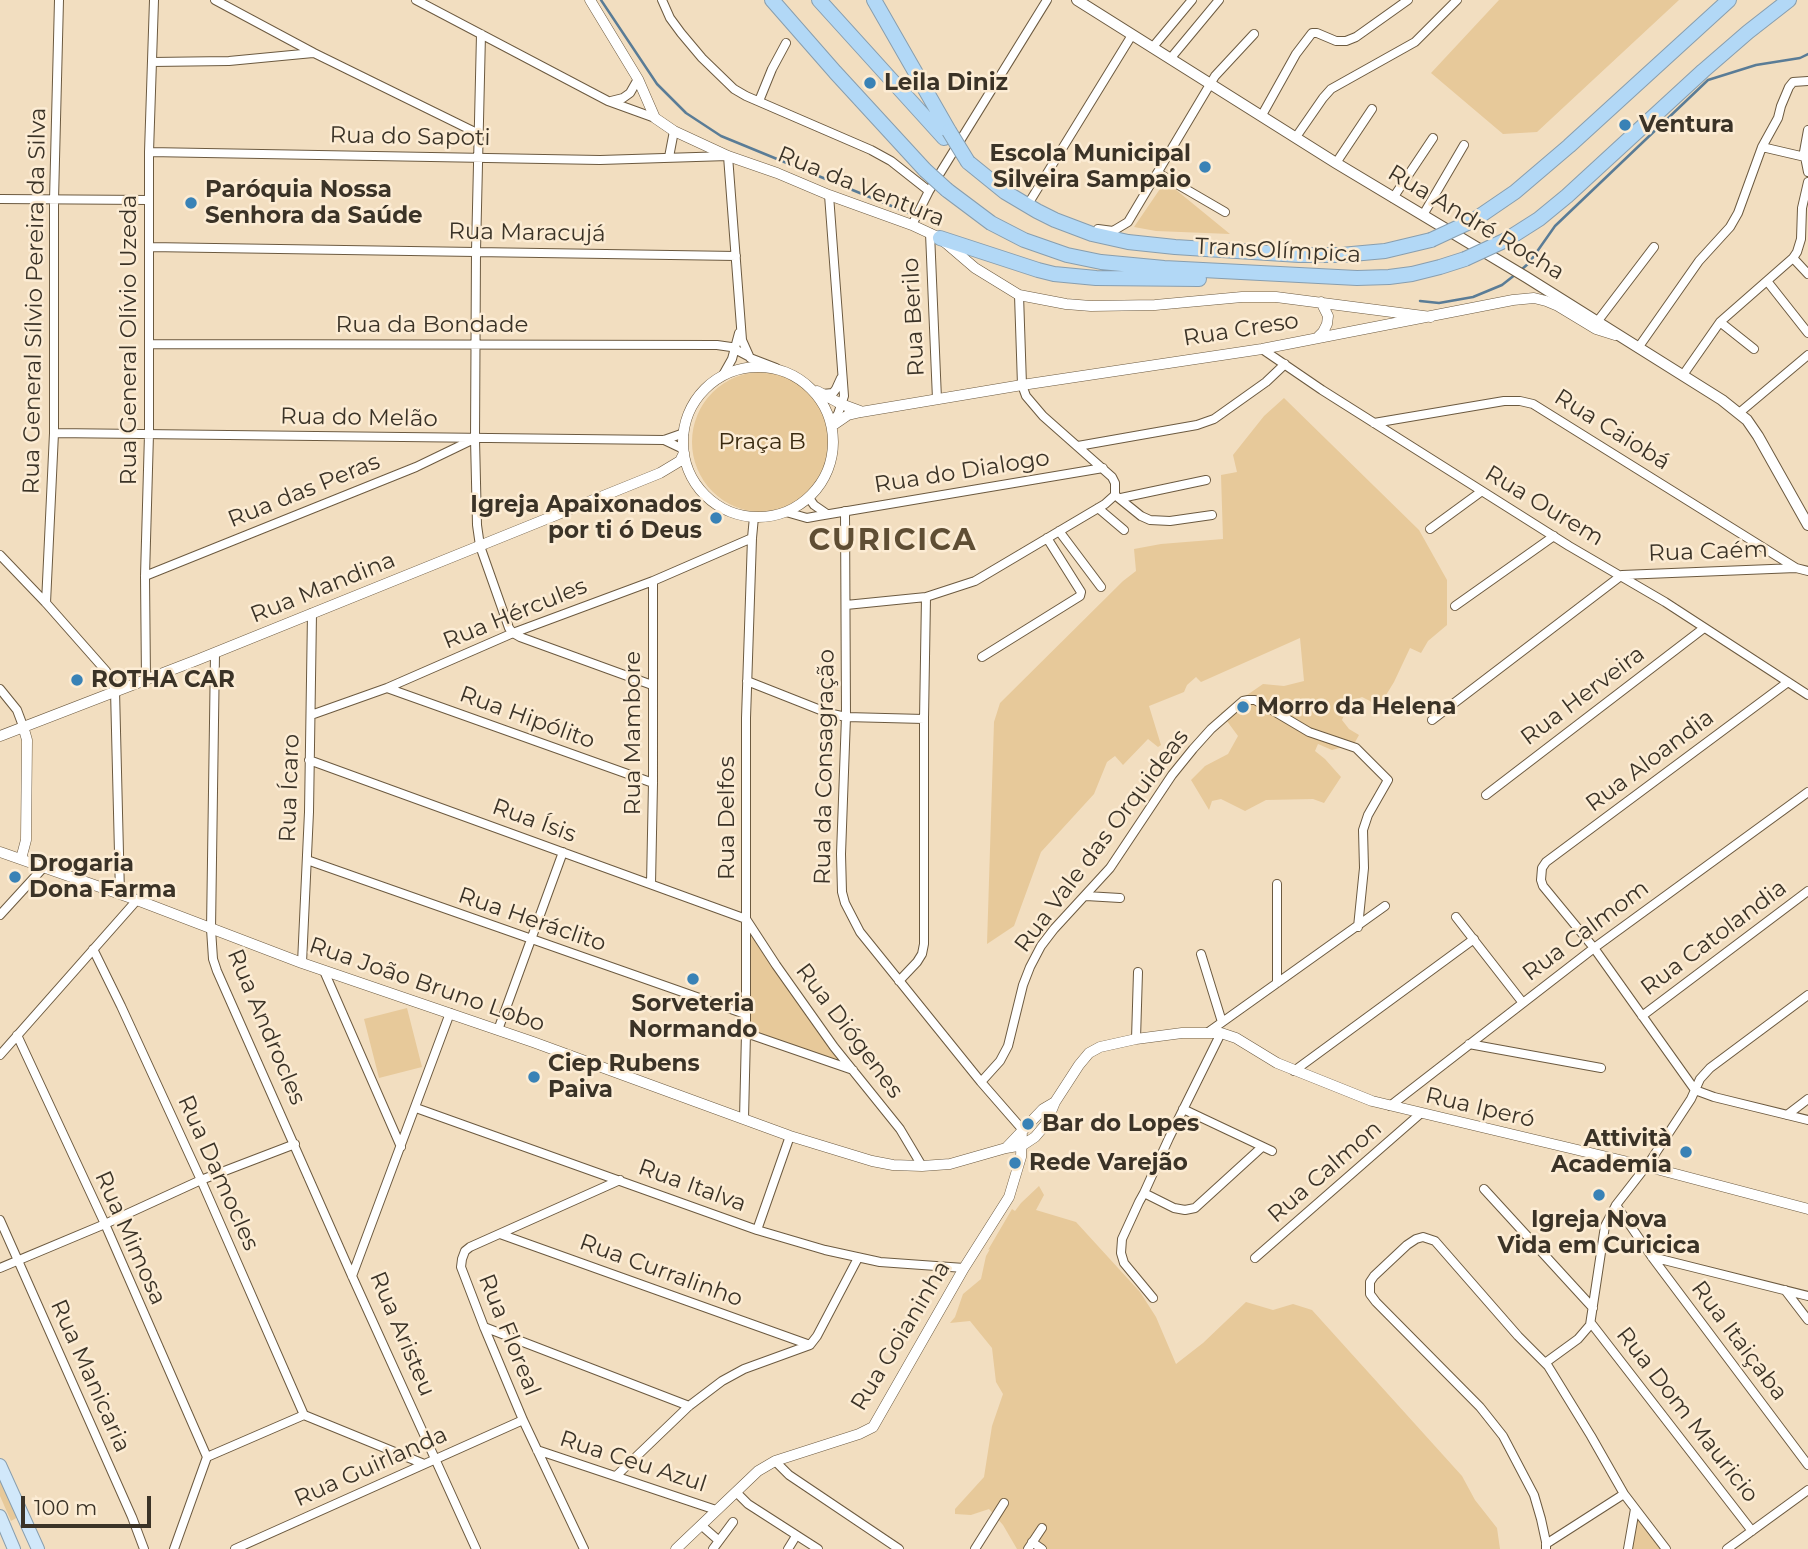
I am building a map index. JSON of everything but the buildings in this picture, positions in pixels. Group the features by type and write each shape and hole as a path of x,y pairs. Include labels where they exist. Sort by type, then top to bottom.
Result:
{"highway":[{"name":"TransOlímpica","path":"772,0 925,170 975,212 1007,232 1067,255 1101,262 1357,278 1389,277 1465,259 1506,240 1539,219 1703,71 1789,0"},
{"name":"TransOlímpica","path":"819,0 947,134 973,166 1022,203 1055,220 1092,234 1128,242 1309,255 1385,251 1432,240 1474,220 1515,192 1569,146 1729,0"},
{"path":"874,0 947,134"},
{"path":"935,236 1054,274 1096,278 1236,279 1285,275"}],"main road":[{"name":"Rua André Rocha","path":"1077,0 1722,400 1747,421 1769,453 1808,525"},
{"path":"0,1465 38,1549"},
{"path":"0,1516 14,1549"}],"street":[{"name":"Rua General Sílvio Pereira da Silva","path":"46,603 54,433 54,200 59,0"},
{"name":"Rua General Olívio Uzeda","path":"146,680 149,152 154,0"},
{"path":"215,0 314,53 480,134"},
{"path":"416,0 608,101 655,118"},
{"path":"590,0 638,79 655,118"},
{"path":"662,0 675,26 702,58 734,89 871,150 891,161 929,191"},
{"path":"912,225 929,191 1047,0"},
{"path":"1152,48 1192,0"},
{"path":"1170,59 1219,0"},
{"path":"1262,115 1296,54 1312,33 1336,41 1346,41 1356,37 1408,0"},
{"path":"1296,137 1331,89 1415,42 1457,0"},
{"path":"481,34 475,345 477,525 480,546 513,633 653,685"},
{"path":"1019,194 1072,222 1103,230 1113,231 1128,222 1221,68 1254,34"},
{"path":"1030,201 1132,35"},
{"path":"759,101 786,43"},
{"path":"152,62 229,61 314,53"},
{"path":"608,101 624,98 638,79"},
{"path":"1638,348 1699,261 1730,227 1789,87 1799,80 1808,81"},
{"path":"1336,163 1371,109"},
{"name":"Rua da Ventura","path":"655,118 674,131 728,156 935,236 975,268 1019,295 1091,306 1178,304 1256,297 1431,317"},
{"path":"1808,130 1805,157 1808,172"},
{"path":"669,157 674,131"},
{"path":"1393,198 1433,138"},
{"path":"1423,215 1464,145"},
{"path":"1762,147 1805,157"},
{"name":"Rua do Sapoti","path":"149,152 600,160 728,156"},
{"path":"728,156 740,330 750,358"},
{"path":"1158,173 1225,212"},
{"path":"1683,375 1720,322 1793,258 1805,231 1802,208 1808,182"},
{"path":"829,195 844,396 832,424"},
{"path":"0,199 149,200"},
{"name":"Rua Berilo","path":"935,236 937,399"},
{"name":"Rua Maracujá","path":"149,247 736,256"},
{"path":"1597,322 1654,247"},
{"path":"1793,258 1808,274"},
{"path":"1767,281 1808,333"},
{"path":"1019,295 1022,385 1032,405 1112,477 1118,496 1141,516 1150,520 1170,521 1212,515"},
{"name":"Rua Creso","path":"832,424 848,415 861,412 1262,349 1534,298 1558,306 1596,329 1619,336"},
{"path":"1318,337 1327,324 1328,316 1321,303"},
{"path":"1720,322 1754,349"},
{"path":"723,375 734,354 740,330"},
{"name":"Rua da Bondade","path":"149,344 714,345 728,346 734,354 776,368"},
{"name":"Rua Ourem","path":"1262,349 1374,423 1554,536 1622,575 1808,695"},
{"path":"1739,413 1808,355"},
{"path":"1078,446 1197,425 1214,419 1266,382 1285,364"},
{"path":"817,392 832,424 834,439 825,477 809,498 786,512 754,517 734,513 705,495 691,476 684,451 684,433 696,399 723,375 743,368 776,368 795,376 817,392 861,412"},
{"path":"817,392 833,393 842,375"},
{"name":"Rua Caiobá","path":"1374,423 1504,401 1533,404 1796,568 1808,572"},
{"name":"Rua do Melão","path":"54,433 664,440 684,433"},
{"name":"Rua das Peras","path":"145,576 416,467 475,439"},
{"name":"Rua do Melão","path":"664,440 684,451"},
{"name":"Rua Mandina","path":"0,736 215,653 660,474 680,461 684,451"},
{"name":"Rua do Dialogo","path":"786,512 807,518 1103,468"},
{"name":"Rua Mandina","path":"660,474 685,472 691,476"},
{"path":"846,605 926,597 975,581 1118,496 1206,480"},
{"path":"1430,529 1482,491"},
{"path":"809,498 827,514"},
{"path":"1098,508 1124,530"},
{"name":"Rua da Consagração","path":"845,511 846,717 841,854 845,903 860,932 1022,1129"},
{"name":"Rua Delfos","path":"744,1119 747,681 754,517"},
{"path":"1059,531 1101,587"},
{"path":"1455,606 1554,536"},
{"name":"Rua Hércules","path":"311,715 387,688 513,633 653,582 752,538"},
{"path":"982,657 1080,596 1081,592 1047,538"},
{"path":"734,547 752,551"},
{"path":"0,555 106,671 116,690 120,894"},
{"name":"Rua Caém","path":"1622,575 1796,568"},
{"path":"1432,720 1622,575"},
{"name":"Rua Mambore","path":"651,884 653,582"},
{"path":"900,981 917,962 924,944 926,597"},
{"name":"Rua Ícaro","path":"302,963 309,813 312,613"},
{"name":"Rua Herveira","path":"1486,795 1704,628"},
{"name":"Rua Androcles","path":"215,653 211,929 213,959 352,1276"},
{"path":"747,681 828,713 846,717 924,719"},
{"name":"Rua Aloandia","path":"1594,948 1543,886 1541,875 1546,862 1788,682"},
{"name":"Rua Hipólito","path":"387,688 653,783"},
{"path":"0,689 17,710 27,740 26,840 21,859"},
{"name":"Rua Vale das Orquideas","path":"981,1082 1008,1046 1023,985 1041,946 1115,861 1179,766 1211,729 1243,701 1255,701 1309,732 1356,748 1390,777 1368,815 1363,830 1364,868 1358,927"},
{"name":"Rua Ísis","path":"309,760 746,919"},
{"name":"Rua Calmom","path":"1390,1106 1594,948 1808,793"},
{"name":"Rua João Bruno Lobo","path":"0,852 137,900 324,971 450,1013 790,1136 873,1161 892,1165 950,1164 1023,1145"},
{"path":"498,1030 563,852"},
{"name":"Rua Heráclito","path":"307,860 745,1014"},
{"path":"0,915 43,868"},
{"path":"1277,884 1277,983"},
{"name":"Rua Catolandia","path":"1643,1016 1808,891"},
{"path":"1086,896 1120,898"},
{"path":"0,1055 137,900"},
{"path":"1023,1145 1035,1137 1046,1124 1055,1102 1079,1065 1100,1047 1136,1039 1182,1033 1207,1033 1222,1028 1277,983 1385,906"},
{"path":"1456,917 1522,1003"},
{"name":"Rua Diógenes","path":"746,919 776,965 900,1129 922,1166"},
{"path":"1294,1071 1474,939"},
{"path":"1594,948 1695,1090 1808,1120"},
{"name":"Rua Damocles","path":"93,949 201,1180 304,1415"},
{"path":"1153,1298 1124,1263 1121,1253 1122,1238 1222,1028 1201,954"},
{"path":"324,971 401,1146"},
{"path":"1136,1039 1138,972"},
{"path":"1545,1363 1578,1339 1591,1323 1605,1226 1616,1205 1646,1166 1691,1098 1700,1079 1710,1068 1808,995"},
{"name":"Rua Aristeu","path":"450,1013 352,1276 476,1549"},
{"name":"Rua Iperó","path":"1222,1028 1277,1063 1372,1101 1646,1166 1808,1209"},
{"path":"746,1033 853,1070"},
{"name":"Rua Mimosa","path":"17,1035 105,1224 207,1457"},
{"path":"1469,1044 1601,1068"},
{"path":"1787,1115 1808,1099"},
{"path":"1006,1148 1043,1109 1055,1102"},
{"name":"Rua Italva","path":"416,1108 757,1230 842,1255 880,1262 964,1268"},
{"path":"1183,1109 1272,1151"},
{"name":"Rua Calmon","path":"1255,1258 1420,1114"},
{"name":"Rua Goianinha","path":"676,1549 758,1472 775,1461 873,1427 964,1268 1009,1197 1019,1166 1023,1145 1022,1129"},
{"path":"757,1230 790,1136"},
{"path":"0,1268 201,1180 295,1144"},
{"path":"1144,1193 1174,1208 1195,1208 1262,1147"},
{"name":"Rua Floreal","path":"584,1549 523,1420 484,1327 461,1266 461,1259 470,1247 620,1180"},
{"path":"1484,1189 1592,1308"},
{"name":"Rua Itaiçaba","path":"1616,1205 1808,1465"},
{"name":"Rua Manicaria","path":"0,1220 144,1549"},
{"name":"Rua Curralinho","path":"500,1234 810,1345"},
{"path":"1623,1494 1546,1547 1534,1495 1503,1436 1480,1407 1376,1303 1370,1294 1370,1282 1376,1274 1416,1239 1432,1239 1441,1247 1545,1363 1623,1494 1666,1549"},
{"path":"1652,1257 1808,1296"},
{"path":"616,1476 690,1406 722,1381 744,1369 810,1345 858,1258"},
{"path":"1785,1290 1808,1320"},
{"name":"Rua Dom Mauricio","path":"1591,1323 1752,1531"},
{"path":"484,1327 690,1406"},
{"path":"174,1549 207,1457 304,1415 424,1464"},
{"name":"Rua Guirlanda","path":"235,1549 247,1547 523,1420"},
{"name":"Rua Ceu Azul","path":"537,1450 716,1510"},
{"path":"775,1461 789,1475 899,1549"},
{"path":"1727,1549 1808,1490"},
{"path":"736,1492 748,1504 818,1549"},
{"path":"975,1549 1004,1503"},
{"path":"1628,1549 1635,1509"},
{"path":"713,1549 733,1522"},
{"path":"701,1525 718,1540"},
{"path":"1042,1528 1030,1546 1042,1549"},
{"path":"788,1549 796,1536"}],"green space":[{"path":"1499,0 1679,0 1537,132 1503,134 1431,73"},
{"path":"1166,183 1230,234 1156,231 1134,227"},
{"name":"Praça B","path":"762,372 789,377 812,392 827,415 832,442 827,469 812,492 789,507 762,512 735,507 712,492 697,469 692,442 697,415 712,392 735,377"},
{"path":"1284,398 1419,530 1447,580 1447,625 1428,641 1421,653 1410,648 1377,710 1370,701 1362,697 1343,705 1345,713 1342,720 1349,729 1359,735 1354,744 1332,750 1318,744 1315,751 1341,777 1324,803 1313,799 1266,800 1245,811 1221,799 1212,801 1209,810 1191,780 1205,766 1228,754 1238,736 1221,713 1263,684 1284,686 1304,681 1300,638 1201,682 1196,677 1184,692 1149,706 1161,745 1158,747 1148,739 1123,765 1115,756 1107,762 1094,794 1041,852 1014,926 987,944 994,722 1000,703 1136,571 1134,549 1223,539 1221,475 1237,472 1233,455 1264,416"},
{"path":"746,919 853,1070 746,1033"},
{"path":"407,1008 422,1067 379,1078 364,1019"},
{"path":"1039,1186 1044,1195 1036,1210 1076,1222 1140,1292 1156,1317 1176,1364 1203,1343 1246,1302 1273,1310 1293,1304 1312,1310 1462,1476 1475,1500 1497,1528 1500,1549 1017,1549 1003,1525 989,1509 971,1515 955,1514 955,1509 984,1477 992,1426 1003,1394 996,1382 992,1348 970,1321 950,1323 955,1317 963,1294 981,1279 990,1249 988,1250 1012,1209 1015,1211"},
{"path":"0,1476 18,1517 11,1521 0,1496"},
{"path":"1635,1509 1665,1549 1628,1549"}],"waterway":[{"path":"601,0 657,84 686,113 721,136 911,214"},
{"path":"1521,270 1555,226 1708,80 1756,65 1800,58 1808,54"},
{"path":"1420,301 1439,303 1473,297 1502,285 1516,274"}],"place":[{"name":"Leila Diniz","path":"870,83"},
{"name":"Ventura","path":"1625,125"},
{"name":"Escola Municipal Silveira Sampaio","path":"1205,167"},
{"name":"Paróquia Nossa Senhora da Saúde","path":"191,203"},
{"name":"Igreja Apaixonados por ti ó Deus","path":"716,518"},
{"name":"ROTHA CAR","path":"77,680"},
{"name":"Morro da Helena","path":"1243,707"},
{"name":"Drogaria Dona Farma","path":"15,877"},
{"name":"Sorveteria Normando","path":"693,979"},
{"name":"Ciep Rubens Paiva","path":"534,1077"},
{"name":"Bar do Lopes","path":"1028,1124"},
{"name":"Attività Academia","path":"1686,1152"},
{"name":"Rede Varejão","path":"1015,1163"},
{"name":"Igreja Nova Vida em Curicica","path":"1599,1195"}],"district":[{"name":"CURICICA","path":"893,541"}]}
